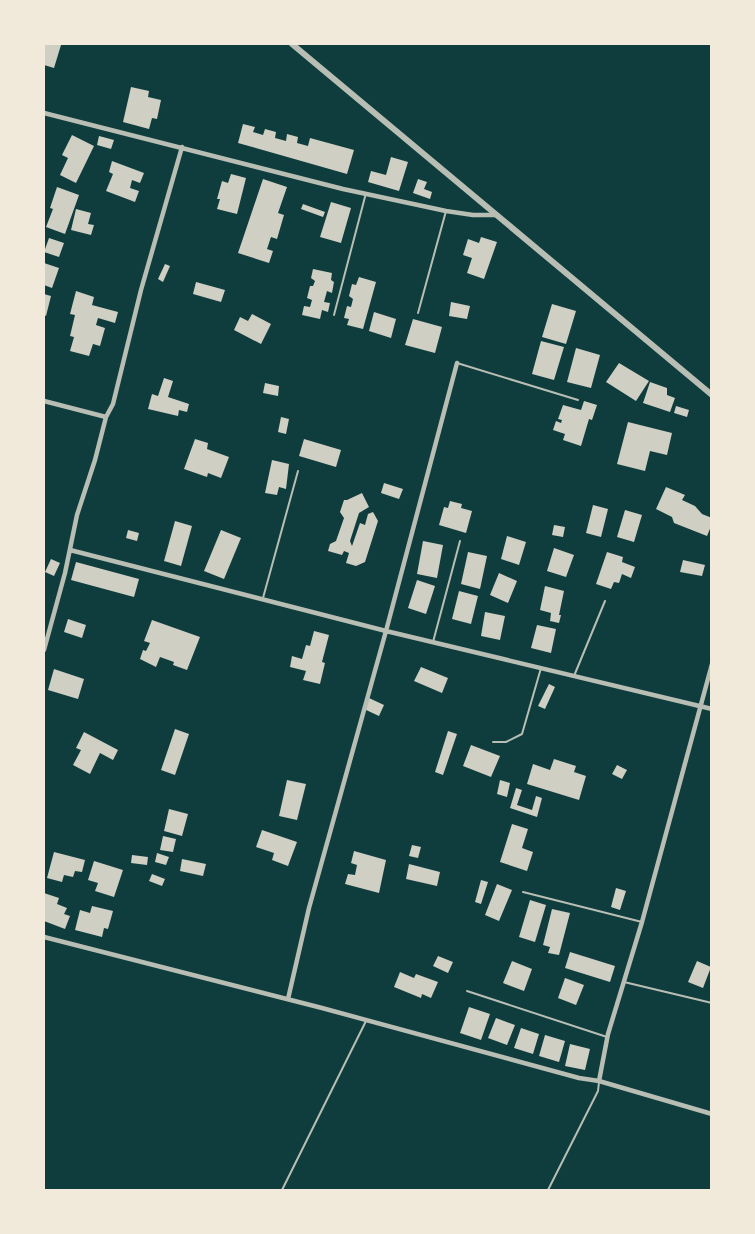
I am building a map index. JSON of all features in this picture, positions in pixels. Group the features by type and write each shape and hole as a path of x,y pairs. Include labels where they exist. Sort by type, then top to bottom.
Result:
{"street":[{"path":"292,44 711,395"},
{"path":"44,113 366,194 446,211 495,215"},
{"path":"44,650 77,516 106,417 113,404 141,290 182,147"},
{"path":"288,999 309,908 457,363"},
{"path":"44,401 106,417"},
{"path":"70,549 386,631 711,709"},
{"path":"599,1081 608,1037 642,922 711,664"},
{"path":"44,937 288,999 579,1078 599,1081 711,1114"}],"lane":[{"path":"334,315 366,194"},
{"path":"418,312 446,211"},
{"path":"457,363 578,400"},
{"path":"263,598 298,471"},
{"path":"433,642 460,542"},
{"path":"573,676 605,601"},
{"path":"493,742 506,742 522,734 542,668"},
{"path":"523,892 642,922"},
{"path":"624,982 711,1003"},
{"path":"467,991 608,1037"},
{"path":"282,1191 367,1020"},
{"path":"548,1191 598,1091 599,1081"}],"building":[{"path":"44,44 61,45 54,68 44,65"},
{"path":"131,87 149,91 148,97 161,100 157,119 152,118 149,129 123,122"},
{"path":"243,124 255,127 253,132 263,135 265,129 276,132 275,138 286,141 287,134 298,137 297,143 308,146 310,138 354,150 347,174 238,143"},
{"path":"72,135 94,146 76,183 60,175 68,158 62,155"},
{"path":"99,136 114,140 111,149 97,145"},
{"path":"391,157 408,162 399,191 368,182 371,171 386,175"},
{"path":"112,161 144,173 140,183 132,180 130,188 139,191 135,202 106,191 113,174 109,172"},
{"path":"231,174 246,178 237,214 217,209 222,181 228,183"},
{"path":"263,179 287,187 278,213 284,215 277,239 271,237 267,249 273,251 269,263 238,253"},
{"path":"418,179 427,182 424,189 432,192 430,199 413,193"},
{"path":"57,187 79,195 65,234 46,227 53,209 50,208"},
{"path":"331,202 351,208 341,243 320,237"},
{"path":"303,204 325,212 323,217 301,209"},
{"path":"76,209 91,213 88,224 94,225 91,235 71,230"},
{"path":"481,237 497,242 484,279 467,273 472,258 463,255 468,239 479,243"},
{"path":"49,238 64,243 59,257 44,252"},
{"path":"44,263 59,268 52,288 44,285"},
{"path":"165,264 170,266 163,282 158,279"},
{"path":"313,269 332,273 331,280 334,282 332,293 327,291 324,302 330,303 328,312 322,310 320,319 302,315 304,306 310,307 312,300 307,298 310,286 313,286 315,281 311,278"},
{"path":"359,277 376,282 363,329 347,325 349,319 344,318 347,306 351,307 353,299 349,296 352,284 356,285"},
{"path":"196,282 225,290 221,302 193,294"},
{"path":"76,291 94,297 92,305 118,312 115,323 98,318 96,325 105,328 100,346 93,344 89,356 70,351 74,337 70,336 75,315 70,314"},
{"path":"44,294 51,296 46,316 44,315"},
{"path":"451,302 470,306 467,319 449,316"},
{"path":"552,304 576,311 566,344 542,337"},
{"path":"374,312 396,319 391,338 369,331"},
{"path":"252,314 271,324 261,344 234,330 240,317 248,321"},
{"path":"413,319 442,327 435,353 405,345"},
{"path":"541,341 564,347 554,380 532,374"},
{"path":"576,348 600,355 591,388 567,382"},
{"path":"619,363 649,381 636,401 606,382"},
{"path":"164,378 173,381 168,397 189,404 187,412 179,410 178,416 148,409 152,394 158,396"},
{"path":"650,382 667,388 667,395 675,398 670,412 643,403"},
{"path":"265,383 279,386 278,396 263,393"},
{"path":"584,401 597,405 592,420 589,419 581,446 563,440 565,434 553,430 556,421 561,423 562,420 558,419 563,405 581,410"},
{"path":"676,406 689,410 687,417 674,413"},
{"path":"281,417 289,419 286,434 278,432"},
{"path":"628,422 672,433 667,455 650,451 645,471 617,464"},
{"path":"195,439 208,443 207,449 229,457 221,478 208,473 207,477 184,469"},
{"path":"304,439 341,450 336,467 299,456"},
{"path":"272,460 289,464 286,489 279,487 277,495 265,493"},
{"path":"384,483 403,489 399,499 381,493"},
{"path":"666,487 685,495 682,500 712,518 707,536 674,523 672,517 656,509"},
{"path":"362,493 369,507 359,513 350,541 352,546 360,523 365,525 368,514 373,512 378,521 365,562 356,566 346,563 349,553 344,551 342,555 328,551 330,544 336,541 344,518 340,512 344,500"},
{"path":"450,501 462,504 461,508 472,511 466,533 439,525 444,507 448,508"},
{"path":"593,505 608,509 601,537 586,533"},
{"path":"625,510 642,515 634,542 617,537"},
{"path":"175,521 192,526 181,566 164,561"},
{"path":"554,525 565,527 563,537 552,535"},
{"path":"128,530 139,533 137,541 126,538"},
{"path":"221,530 241,538 224,579 204,571"},
{"path":"507,536 526,542 519,565 501,559"},
{"path":"423,541 443,545 437,578 417,574"},
{"path":"554,548 574,555 566,577 547,571"},
{"path":"468,552 487,556 480,589 461,584"},
{"path":"607,552 623,557 622,562 635,567 631,578 622,574 619,583 614,582 611,589 596,584"},
{"path":"51,559 60,563 54,576 45,572"},
{"path":"683,560 705,565 702,576 680,572"},
{"path":"76,562 139,579 134,597 71,580"},
{"path":"499,573 517,581 508,603 490,595"},
{"path":"417,580 435,586 426,614 408,608"},
{"path":"545,586 564,591 559,623 550,621 551,613 540,610"},
{"path":"459,591 478,596 471,624 452,619"},
{"path":"485,612 505,616 500,640 481,636"},
{"path":"68,619 86,625 82,638 64,632"},
{"path":"152,620 200,637 187,670 160,657 156,667 140,659 143,650 146,651 150,643 144,641"},
{"path":"537,625 556,629 551,653 531,648"},
{"path":"314,631 329,635 322,662 325,663 320,684 303,680 306,671 290,667 292,656 302,659 306,645 310,646"},
{"path":"421,667 448,678 442,693 414,681"},
{"path":"54,669 84,679 78,699 48,690"},
{"path":"549,684 555,687 545,709 538,706"},
{"path":"369,698 384,705 379,716 364,709"},
{"path":"175,729 189,734 175,775 161,770"},
{"path":"448,731 457,734 443,775 435,772"},
{"path":"84,732 118,750 113,760 100,753 90,774 73,765 81,750 76,748"},
{"path":"471,745 500,756 491,777 463,766"},
{"path":"554,759 576,766 574,772 586,776 579,800 527,784 533,764 550,770"},
{"path":"617,765 627,770 622,779 612,774"},
{"path":"287,780 306,784 297,820 279,816"},
{"path":"500,780 510,783 507,797 497,794"},
{"path":"516,788 522,790 517,805 532,810 536,796 542,798 537,817 510,808"},
{"path":"169,809 188,814 182,836 164,831"},
{"path":"512,824 528,829 522,848 533,852 527,871 500,862"},
{"path":"262,830 297,842 288,866 272,860 274,853 256,847"},
{"path":"163,836 176,839 173,852 160,850"},
{"path":"412,845 421,847 418,858 409,856"},
{"path":"354,851 386,860 379,893 345,884 348,874 355,875 357,865 351,863"},
{"path":"54,852 85,860 82,872 75,871 73,877 64,875 62,882 47,878"},
{"path":"157,853 169,857 166,865 155,862"},
{"path":"132,855 148,857 147,865 131,863"},
{"path":"182,859 206,864 203,876 180,871"},
{"path":"94,861 123,870 114,897 95,891 98,883 88,880"},
{"path":"409,864 440,872 437,886 406,879"},
{"path":"152,874 165,879 162,886 149,881"},
{"path":"481,880 488,882 481,904 475,902"},
{"path":"497,884 512,890 499,921 485,915"},
{"path":"616,888 626,891 620,910 611,907"},
{"path":"44,893 59,898 57,904 67,908 64,914 70,916 65,929 44,921"},
{"path":"530,900 546,905 535,942 519,937"},
{"path":"92,906 113,911 108,929 104,928 102,937 75,930 80,910 90,913"},
{"path":"552,909 570,913 559,955 548,953 550,947 543,945"},
{"path":"570,952 615,966 610,982 565,968"},
{"path":"438,956 453,962 448,973 433,966"},
{"path":"512,961 532,969 524,991 503,983"},
{"path":"697,961 711,967 703,988 688,982"},
{"path":"400,972 414,978 416,974 438,982 431,998 422,994 421,998 394,987"},
{"path":"565,978 584,985 576,1005 558,998"},
{"path":"469,1007 490,1014 481,1040 460,1033"},
{"path":"496,1018 515,1025 507,1045 488,1038"},
{"path":"521,1028 539,1034 533,1054 514,1048"},
{"path":"545,1035 565,1041 559,1062 539,1056"},
{"path":"570,1044 590,1049 585,1070 565,1066"}]}
